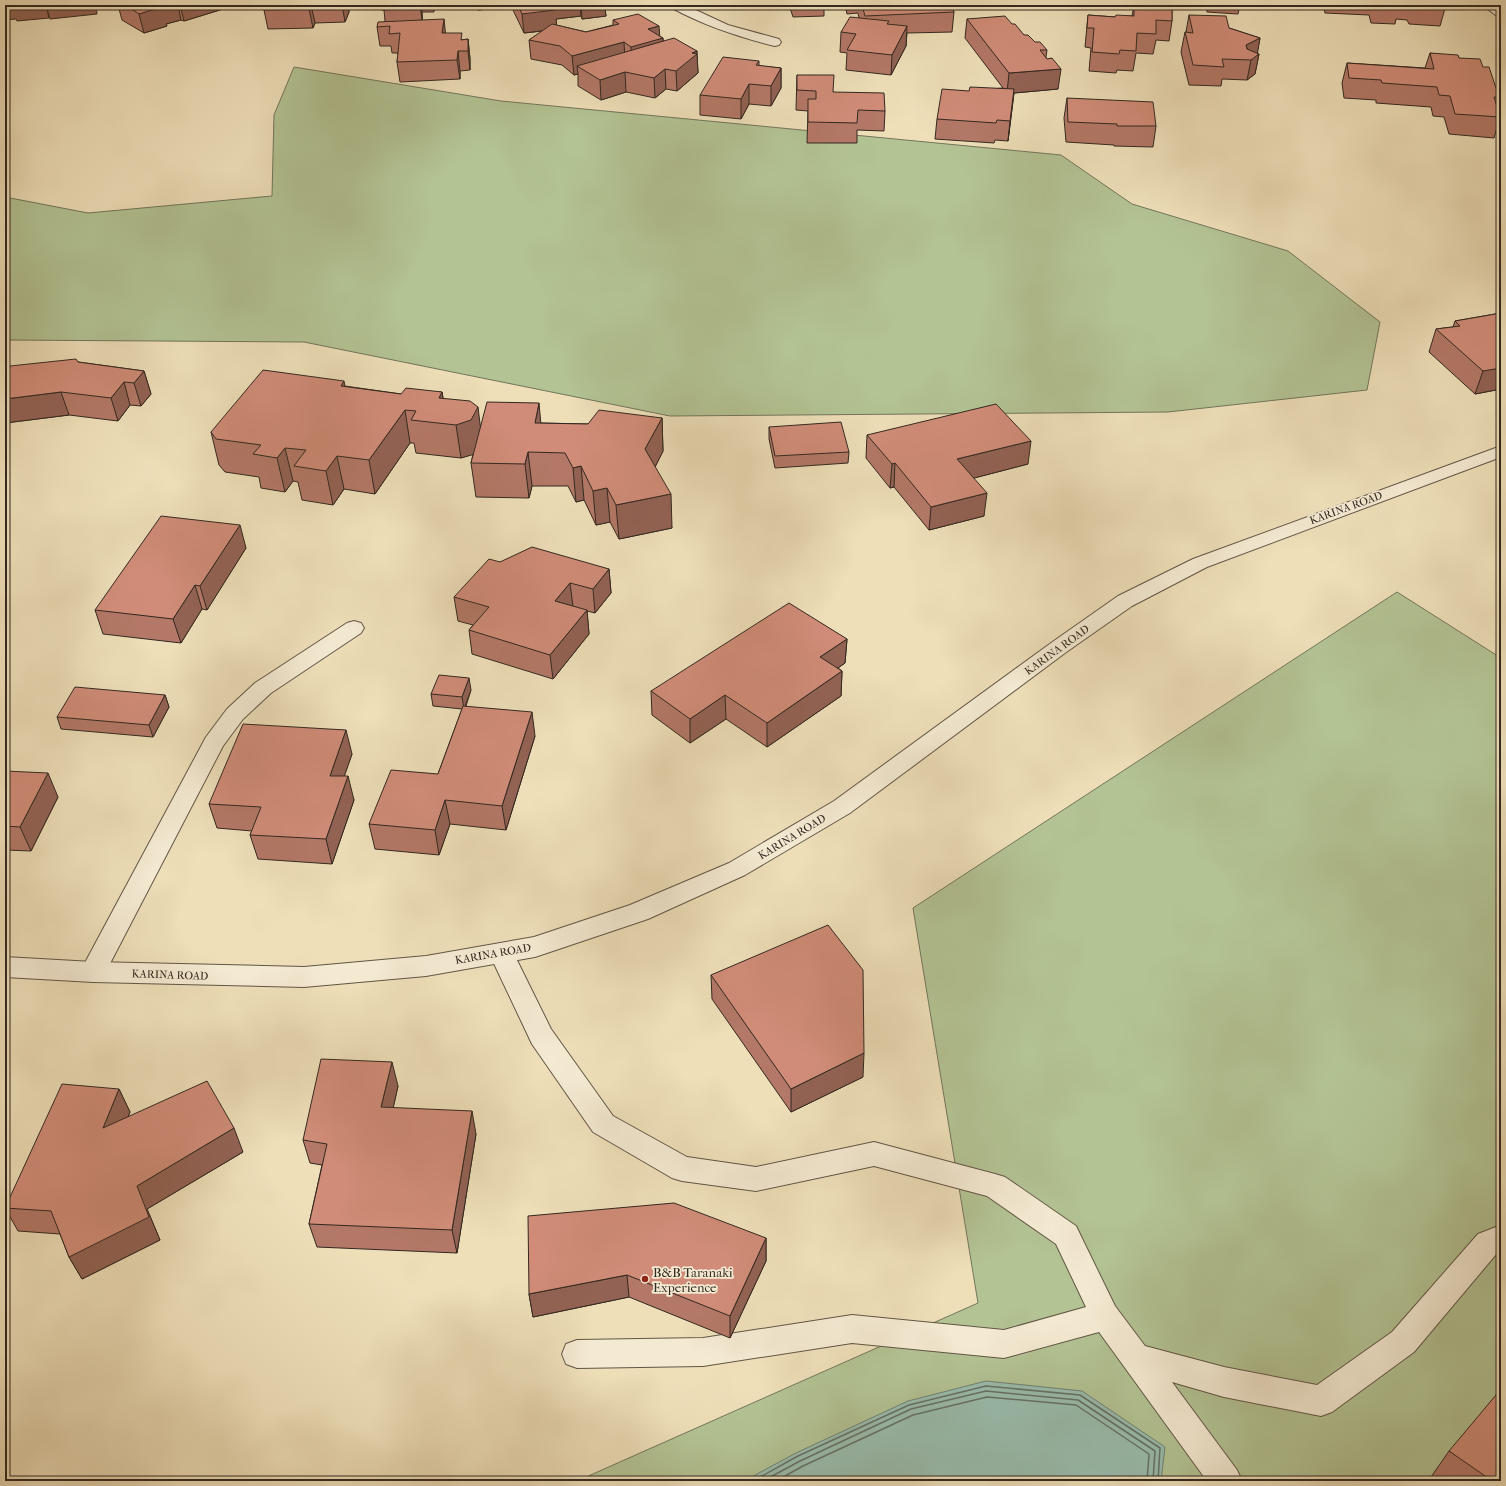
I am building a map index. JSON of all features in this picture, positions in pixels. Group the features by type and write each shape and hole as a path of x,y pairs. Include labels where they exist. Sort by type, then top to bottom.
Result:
{"street":[{"path":"676,5 698,18 736,32 775,42"},
{"path":"1488,5 1501,14"},
{"name":"KARINA ROAD","path":"5,967 93,972 304,977 426,966 501,954 534,947 639,912 737,869 842,807 1058,648 1125,601 1200,563 1501,451"},
{"path":"93,972 214,742 235,714 263,688 354,628"},
{"path":"501,954 541,1036 603,1124 682,1169 756,1179 874,1154 995,1186 1066,1235 1105,1316 1226,1481"},
{"path":"1136,1358 1224,1382 1321,1401 1403,1342 1488,1243 1501,1238"},
{"path":"576,1354 704,1352 852,1329 1004,1344 1105,1316"}],"shaded area":[{"path":"294,67 501,101 1061,155 1132,204 1288,251 1380,322 1367,390 1168,412 670,416 304,342 5,340 5,197 88,213 272,196 274,115"},
{"path":"1397,592 1501,658 1501,1481 577,1481 978,1303 913,908"}],"water":[{"path":"986,1381 1082,1391 1165,1447 1161,1481 744,1481 796,1453 908,1401"}],"building":[{"path":"125,5 162,5 159,6 162,7 139,14"},
{"path":"266,5 311,5 309,9 264,10"},
{"path":"384,5 420,5 420,8 384,10"},
{"path":"518,5 553,5 555,10 522,14"},
{"path":"862,5 951,5 954,12 865,16"},
{"path":"1134,5 1172,5 1172,21 1156,20 1156,34 1137,33 1136,51 1120,50 1119,54 1092,52 1094,28 1087,28 1088,15 1115,17 1116,15 1134,16"},
{"path":"1414,5 1444,5 1445,7"},
{"path":"638,14 659,26 648,29 663,38 631,47 624,42 572,56 560,46 529,40 552,24 586,32 619,24 613,20"},
{"path":"1189,15 1226,16 1229,28 1260,38 1246,45 1247,49 1259,54 1251,60 1222,59 1224,67 1193,65 1185,32 1193,33"},
{"path":"1005,16 1012,24 1015,24 1024,35 1028,35 1035,42 1040,42 1047,50 1040,50 1047,59 1052,58 1061,69 1009,73 967,19"},
{"path":"850,17 889,21 887,24 907,26 892,55 847,50 856,34 841,32"},
{"path":"444,19 442,33 462,33 461,40 468,39 468,51 458,51 457,60 397,62 400,33 389,34 390,26 377,27 378,22"},
{"path":"674,38 697,51 692,53 697,54 676,71 665,69 654,78 625,72 600,80 577,66"},
{"path":"1430,53 1458,55 1459,58 1480,59 1483,67 1489,67 1499,97 1494,97 1500,117 1455,114 1450,96 1439,95 1437,87 1382,83 1381,80 1349,78 1347,63 1434,69"},
{"path":"723,57 759,61 756,65 781,68 771,86 749,84 741,99 700,95"},
{"path":"797,75 834,75 833,92 884,93 885,111 858,110 857,123 808,122 808,99 816,99 816,91 797,90"},
{"path":"970,87 1014,89 1010,121 997,120 996,123 937,119 942,89 969,91"},
{"path":"1067,98 1153,102 1156,126 1117,126 1117,124 1068,122"},
{"path":"1501,313 1501,368 1483,371 1436,329 1460,326 1455,321"},
{"path":"76,359 78,362 144,371 134,383 124,382 111,398 61,392 5,399 5,372 9,371 10,366"},
{"path":"263,370 344,381 341,386 401,394 406,388 442,392 439,398 470,401 478,407 471,420 456,425 411,420 416,411 405,410 369,460 337,456 326,471 294,466 306,450 285,448 277,458 253,454 261,445 216,439 211,432"},
{"path":"487,402 539,403 535,423 588,424 599,410 662,418 645,449 671,494 616,505 607,488 593,491 581,466 573,468 565,453 528,452 525,464 471,463"},
{"path":"996,404 1031,441 957,459 987,493 931,507 895,463 892,464 867,435"},
{"path":"841,422 849,452 775,456 769,427"},
{"path":"161,516 240,525 200,586 195,585 173,619 95,610"},
{"path":"532,547 609,569 593,589 570,583 555,601 587,610 550,655 469,630 489,607 454,597 489,559 500,562"},
{"path":"789,603 847,639 820,657 842,671 767,723 725,695 690,719 651,691"},
{"path":"439,675 469,678 462,697 431,694"},
{"path":"75,687 165,695 149,725 57,717"},
{"path":"463,706 532,712 502,806 445,800 435,830 369,824 391,770 438,774"},
{"path":"243,724 346,730 330,776 348,776 326,839 250,835 261,807 209,804"},
{"path":"5,771 48,773 20,827 5,826"},
{"path":"828,925 863,970 864,1053 791,1089 711,975"},
{"path":"321,1059 392,1062 381,1107 472,1111 452,1230 309,1224 327,1144 303,1140"},
{"path":"207,1081 234,1128 137,1186 149,1217 69,1257 51,1211 5,1208 62,1084 119,1089 103,1128"},
{"name":"B&B Taranaki Experience","path":"674,1203 766,1238 730,1316 627,1275 529,1294 528,1216"},
{"path":"1501,1389 1501,1481 1487,1481 1488,1478 1449,1451"}],"place":[{"name":"B&B Taranaki Experience","path":"645,1279"}]}
